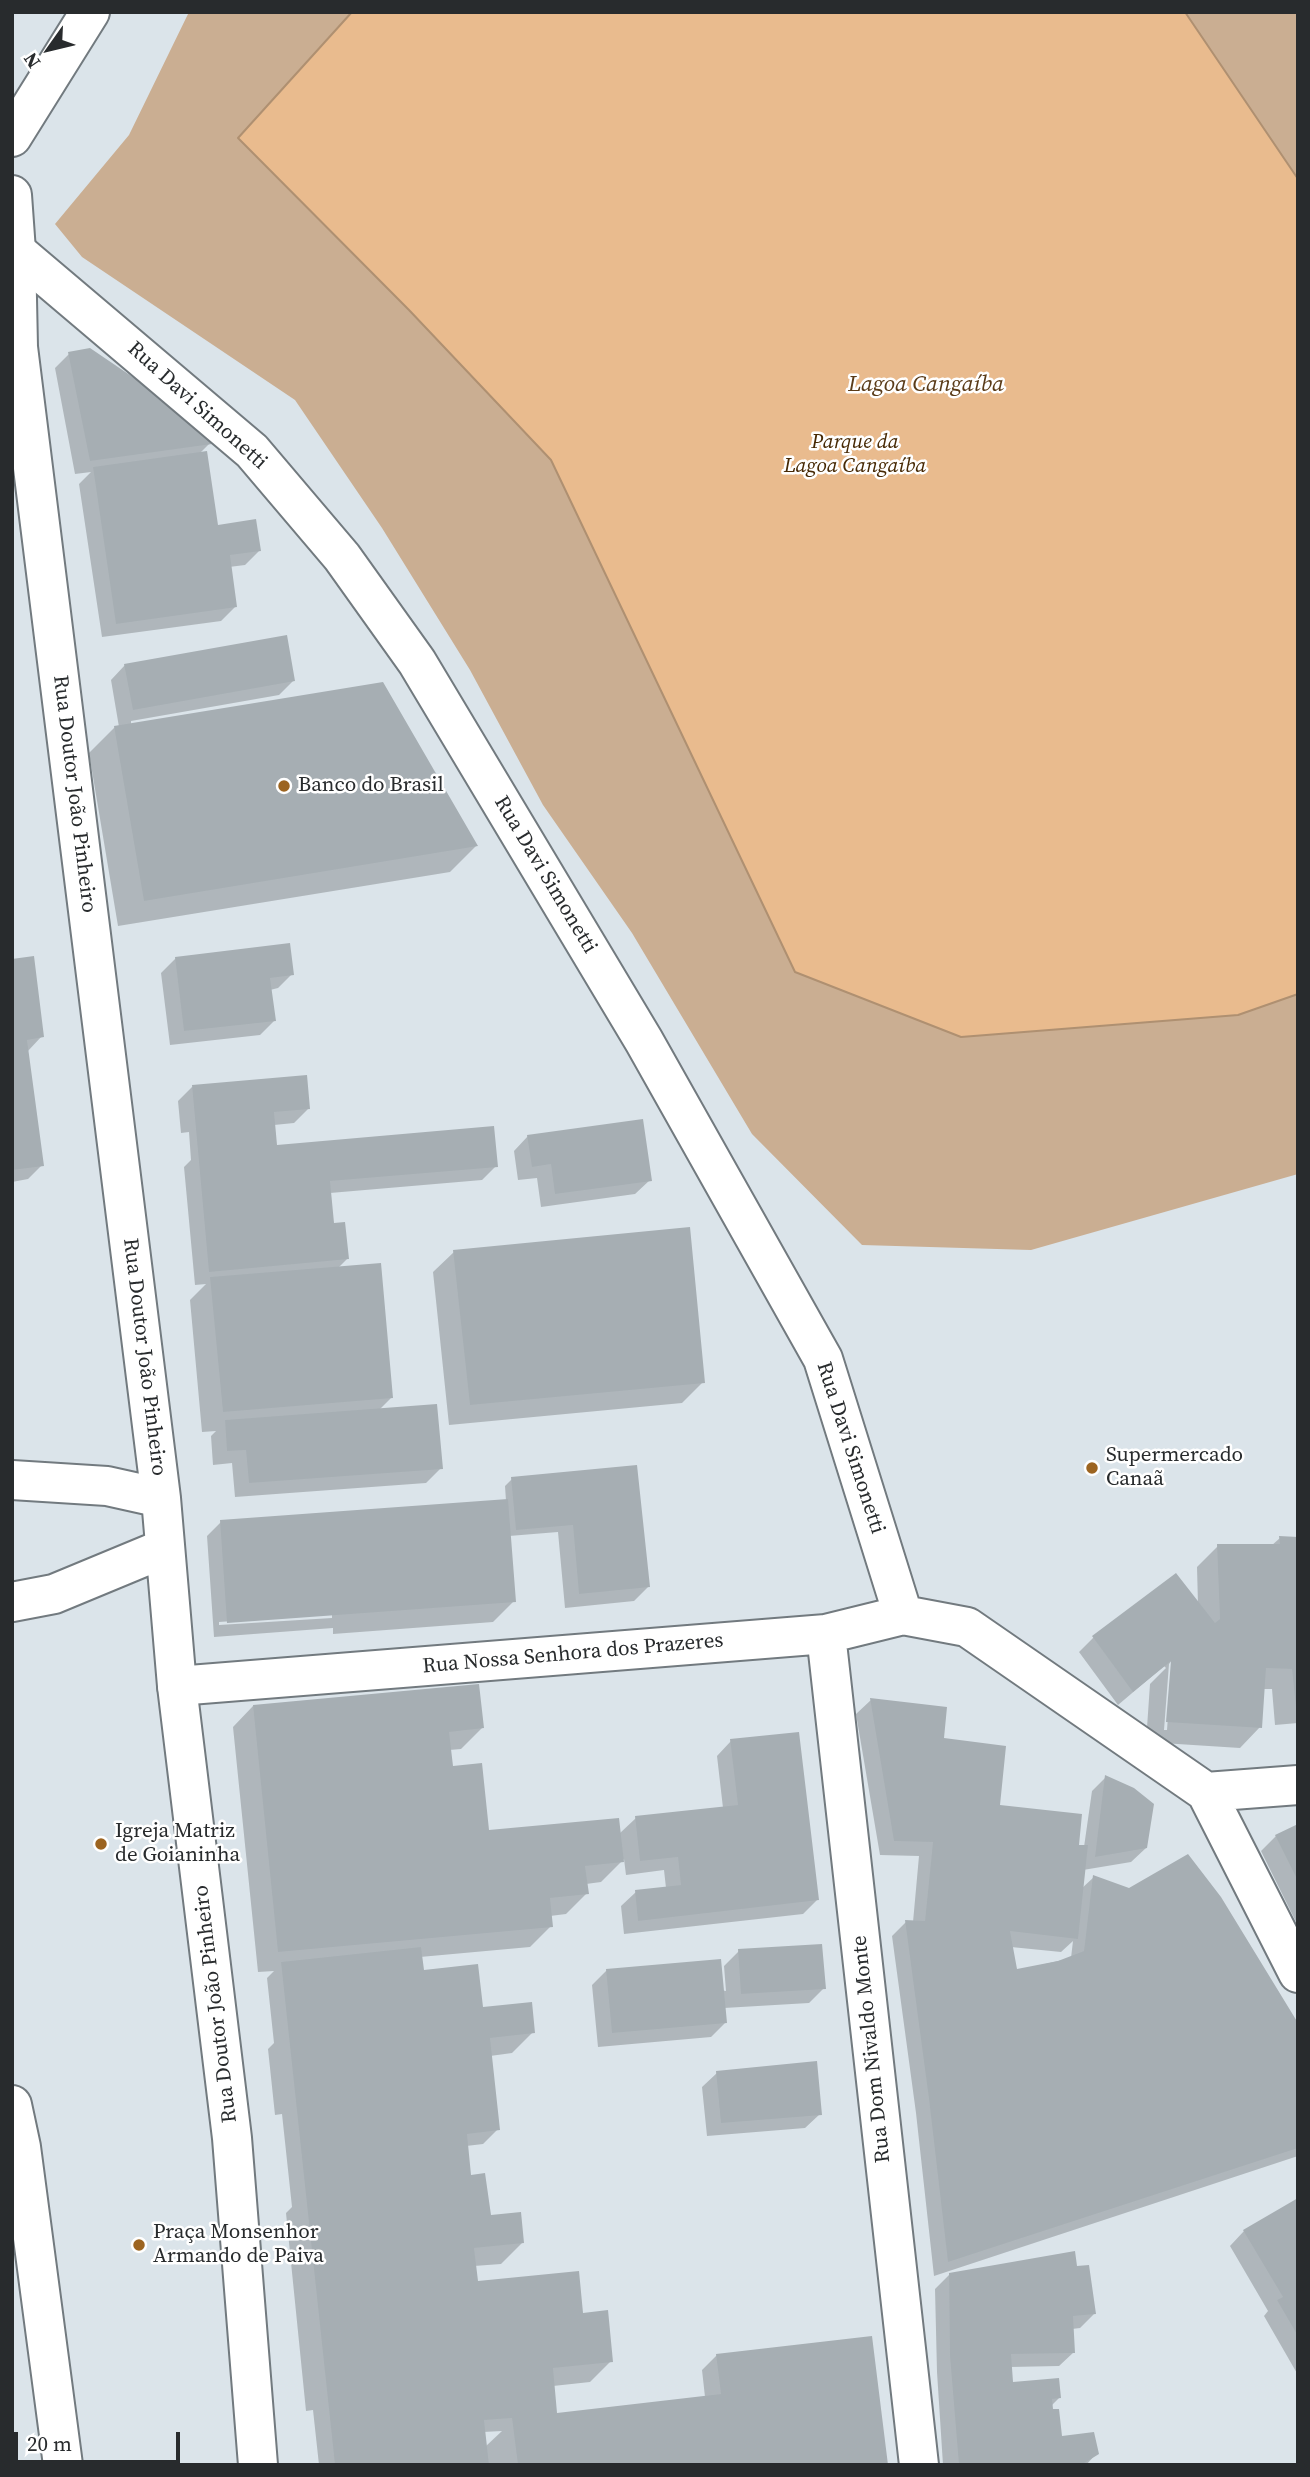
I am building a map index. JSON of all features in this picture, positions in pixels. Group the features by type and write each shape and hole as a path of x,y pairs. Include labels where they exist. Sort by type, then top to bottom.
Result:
{"street":[{"path":"12,137 90,12"},
{"name":"Rua Doutor João Pinheiro","path":"12,195 18,347 161,1498 177,1686 232,2137 258,2465"},
{"name":"Rua Davi Simonetti","path":"14,251 252,451 342,557 417,662 644,1041 823,1359 903,1615"},
{"path":"12,1480 107,1486 161,1498"},
{"path":"12,1602 54,1594 164,1548"},
{"name":"Rua Nossa Senhora dos Prazeres","path":"177,1686 826,1634 903,1615 967,1627 1206,1792"},
{"name":"Rua Dom Nivaldo Monte","path":"826,1634 919,2465"},
{"path":"1298,1785 1206,1792 1298,1973"},
{"path":"12,2105 21,2147 63,2465"}],"green space":[{"name":"Lagoa Cangaíba","path":"189,12 1298,12 1298,1174 1031,1250 862,1245 752,1134 632,933 543,805 470,670 382,528 295,400 82,257 55,224 129,135"}],"water":[{"name":"Lagoa Cangaíba","path":"352,12 1185,12 1298,179 1298,994 1238,1015 961,1037 795,972 551,460 409,310 238,138"}],"building":[{"path":"90,348 196,420 212,444 90,461 68,352"},
{"path":"207,451 218,525 256,519 261,551 230,555 237,607 116,624 93,467"},
{"path":"287,635 295,681 133,710 124,664"},
{"name":"Banco do Brasil","path":"383,682 478,846 144,901 114,726"},
{"path":"290,943 294,975 270,978 276,1021 184,1031 175,957"},
{"path":"34,956 44,1037 27,1040 44,1166 12,1170 12,959"},
{"path":"307,1075 310,1109 274,1112 277,1145 494,1126 498,1167 330,1181 334,1223 345,1222 349,1259 209,1272 192,1085"},
{"path":"643,1119 652,1181 555,1194 551,1164 532,1167 527,1135"},
{"path":"690,1227 705,1383 470,1405 453,1250"},
{"path":"381,1263 393,1398 223,1412 210,1277"},
{"path":"437,1404 443,1469 249,1483 246,1450 227,1451 225,1420"},
{"path":"637,1465 650,1587 579,1594 573,1525 516,1530 511,1477"},
{"path":"508,1499 516,1602 227,1623 220,1520"},
{"path":"1279,1536 1298,1537 1298,1707 1292,1669 1266,1668 1262,1728 1166,1722 1171,1661 1133,1692 1092,1636 1176,1573 1215,1623 1220,1619 1217,1544 1280,1544"},
{"path":"479,1684 484,1728 449,1732 453,1766 482,1763 489,1830 619,1818 624,1862 585,1866 589,1894 550,1898 553,1927 278,1952 253,1705"},
{"path":"870,1698 947,1707 944,1738 1006,1746 1000,1805 1082,1814 1079,1845 1088,1845 1078,1939 1010,1931 1017,1969 1058,1961 1084,1951 1093,1875 1129,1888 1188,1854 1221,1897 1298,2023 1298,2148 948,2262 905,1920 925,1921 933,1842 894,1841"},
{"path":"799,1732 819,1900 638,1921 635,1890 681,1885 678,1857 640,1861 635,1816 738,1805 730,1739"},
{"path":"1105,1775 1134,1788 1154,1804 1147,1848 1095,1857"},
{"path":"1298,1824 1298,1881 1275,1835"},
{"path":"822,1944 826,1989 741,1994 738,1949"},
{"path":"421,1947 424,1970 478,1964 483,2007 532,2002 535,2033 490,2038 500,2130 467,2134 471,2175 485,2173 491,2215 521,2212 524,2243 474,2248 478,2281 579,2271 583,2313 608,2310 613,2362 553,2368 557,2413 721,2394 716,2354 872,2336 888,2465 518,2465 512,2418 484,2420 489,2465 335,2465 281,1962"},
{"path":"721,1959 727,2023 612,2033 606,1969"},
{"path":"817,2061 822,2115 721,2123 716,2071"},
{"path":"1298,2198 1298,2336 1277,2300 1283,2297 1243,2230"},
{"path":"1075,2251 1077,2266 1089,2265 1096,2314 1073,2316 1075,2353 1011,2354 1013,2382 1059,2378 1061,2398 1052,2399 1053,2409 1059,2409 1062,2436 1094,2432 1099,2454 1081,2465 959,2465 950,2356 949,2273"},
{"path":"14,2437 19,2465 12,2465"}],"place":[{"name":"Banco do Brasil","path":"284,786"},
{"name":"Supermercado Canaã","path":"1092,1468"},
{"name":"Igreja Matriz de Goianinha","path":"101,1844"},
{"name":"Praça Monsenhor Armando de Paiva","path":"139,2245"}],"park label":[{"name":"Parque da Lagoa Cangaíba","path":"855,455"}]}
